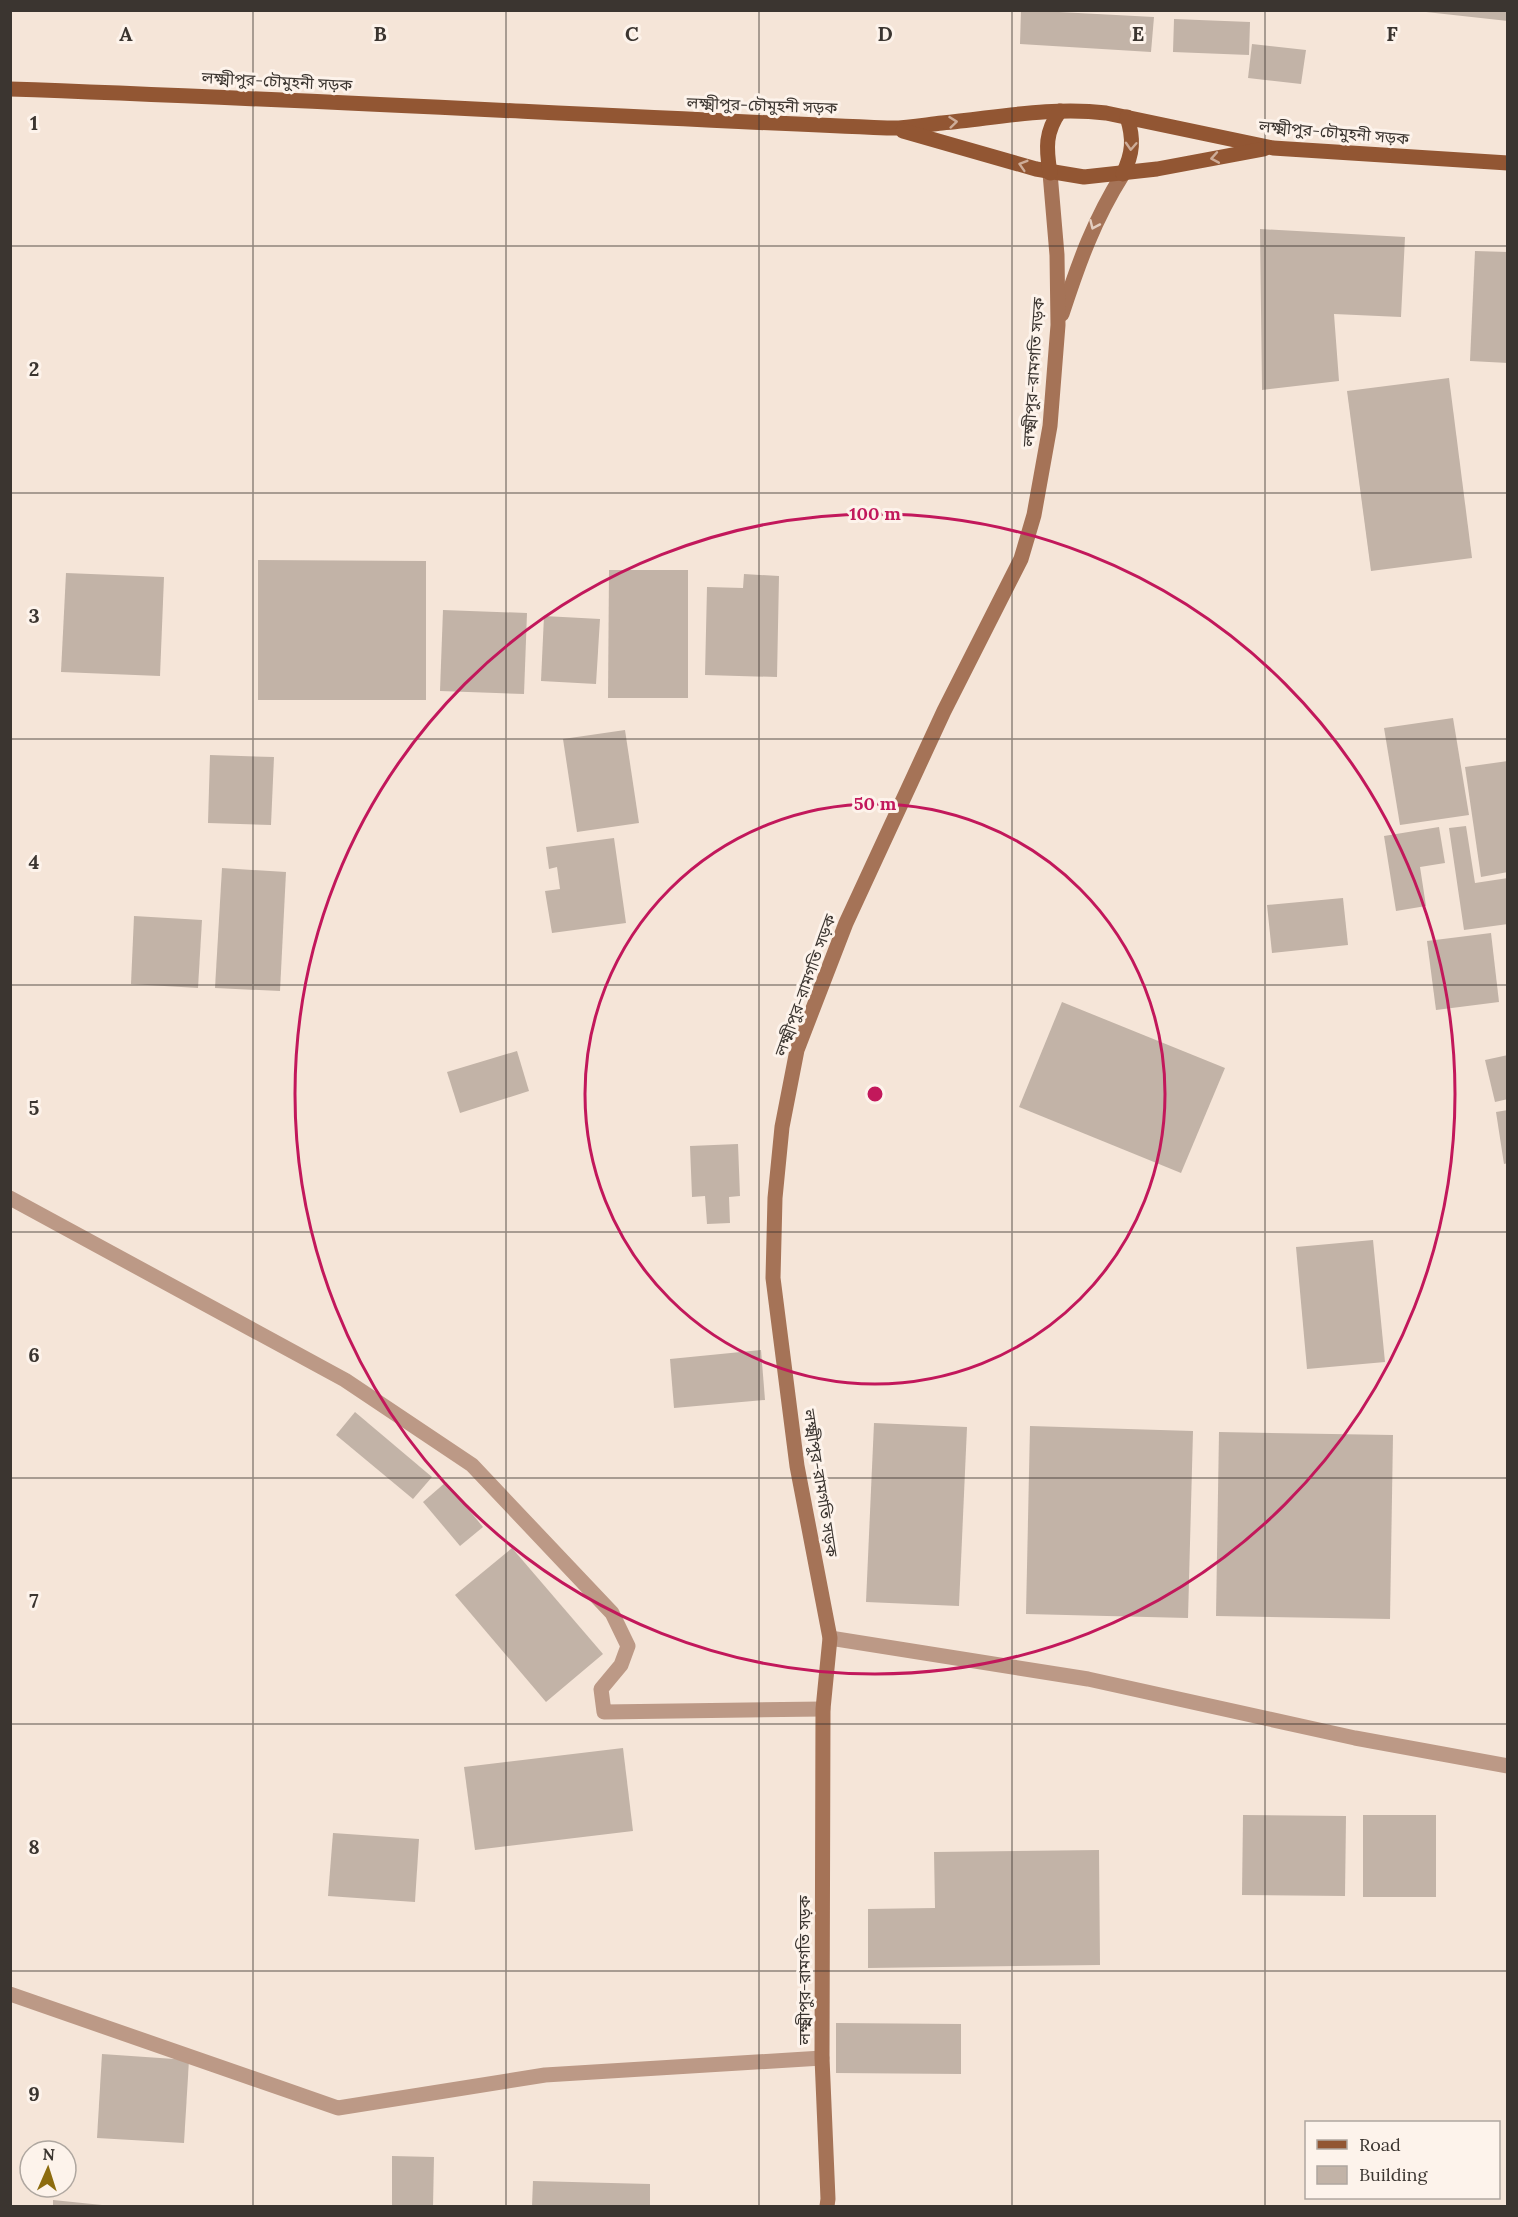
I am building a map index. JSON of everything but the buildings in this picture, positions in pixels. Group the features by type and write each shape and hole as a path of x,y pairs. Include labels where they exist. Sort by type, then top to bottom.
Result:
{"main road":[{"name":"লক্ষ্মীপুর-চৌমুহনী সড়ক","path":"10,89 245,97 895,129 1086,110 1273,148 1508,163"},
{"path":"1050,173 1047,139 1051,124 1059,111"},
{"path":"1058,325 1097,217 1130,159 1133,149 1132,138 1126,117"},
{"path":"895,129 1050,173 1084,177 1123,174 1273,148"},
{"name":"লক্ষ্মীপুর-রামগতি সড়ক","path":"827,2206 822,2058 823,1708 830,1638 797,1466 773,1278 775,1198 782,1127 797,1050 846,923 944,711 1021,559 1034,515 1050,426 1058,325 1057,255 1050,173"}],"street":[{"path":"10,1198 345,1380 472,1465 612,1613 628,1646 621,1665 601,1689 604,1712 823,1708"},
{"path":"830,1638 1088,1679 1355,1738 1508,1766"},
{"path":"10,1994 338,2108 545,2075 822,2058"}]}
